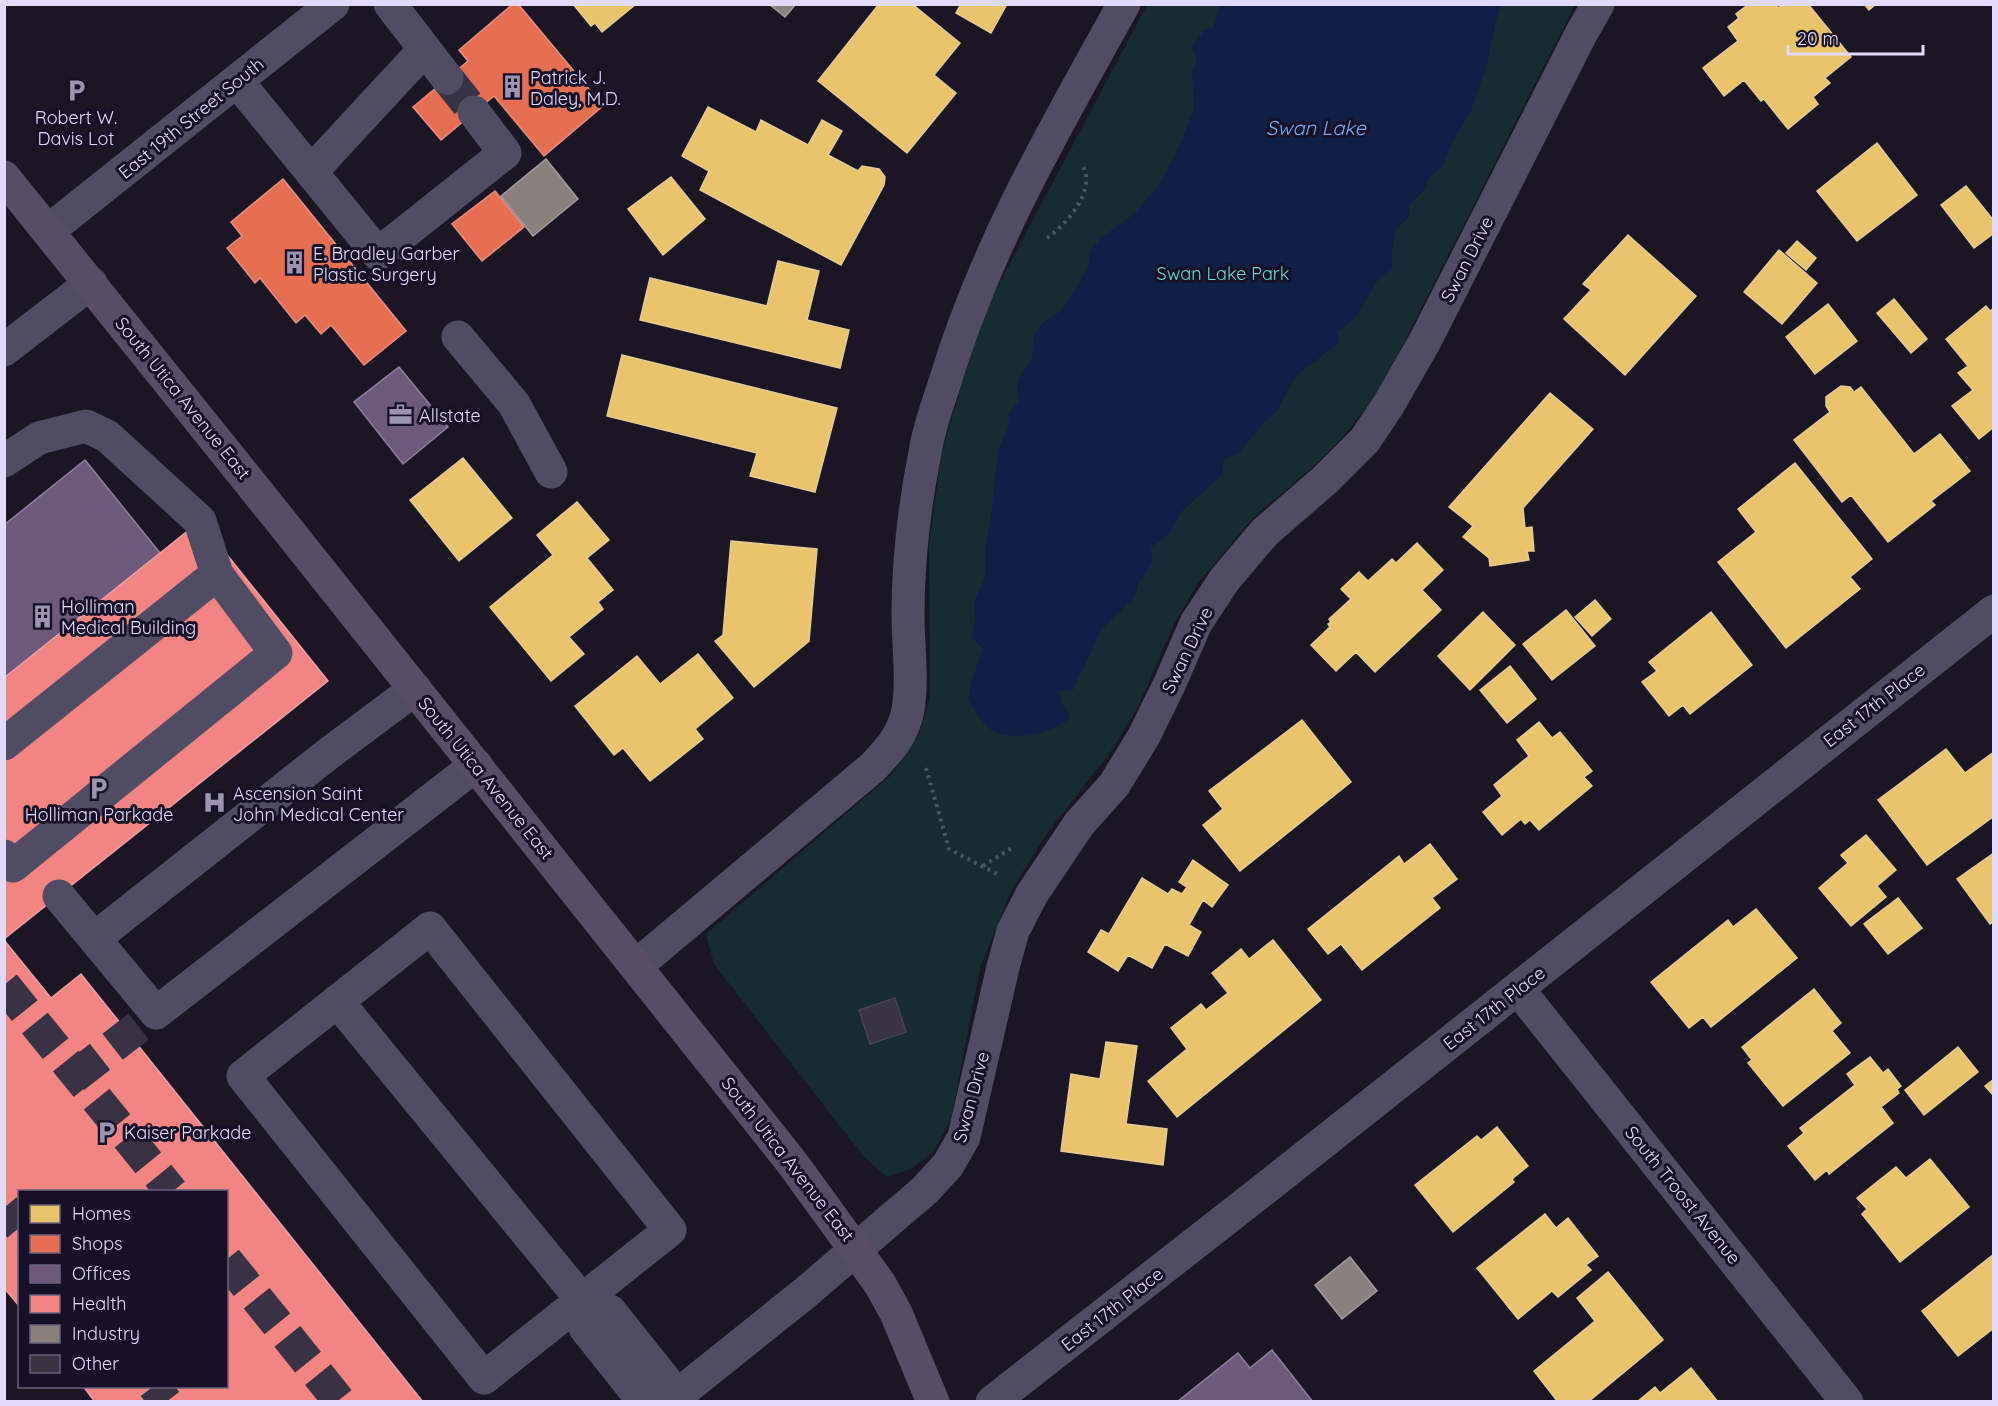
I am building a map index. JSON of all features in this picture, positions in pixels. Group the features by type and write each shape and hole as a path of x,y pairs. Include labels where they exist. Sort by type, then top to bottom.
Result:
{"main road":[{"name":"South Utica Avenue East","path":"4,177 793,1164 857,1249 880,1284 896,1313 933,1401"}],"street":[{"name":"East 19th Street South","path":"48,231 333,4"},
{"path":"390,4 447,78"},
{"path":"636,966 873,767 895,743 908,711 910,675 908,614 915,510 926,444 957,342 998,241 1124,4"},
{"name":"Swan Drive","path":"857,1249 933,1182 948,1165 964,1137 1013,931 1032,894 1079,824 1114,785 1157,709 1196,623 1225,579 1265,532 1325,480 1365,440 1389,404 1425,341 1598,4"},
{"path":"311,172 425,49"},
{"path":"237,81 378,254 505,153 474,112"},
{"path":"4,350 91,283"},
{"path":"459,337 514,404 551,472"},
{"path":"4,461 39,438 86,426 107,436 200,521 217,574 276,653 13,866 4,855"},
{"path":"4,744 217,574"},
{"name":"East 17th Place","path":"992,1401 1518,989 1994,610"},
{"path":"95,938 328,754 415,689"},
{"path":"60,896 156,1012 476,765"},
{"path":"430,928 670,1230 484,1378 243,1076 337,1001 430,928"},
{"name":"South Troost Avenue","path":"1518,989 1847,1401"},
{"path":"337,1001 582,1300 610,1311 673,1398 773,1320 857,1249"},
{"path":"582,1300 585,1328 644,1401"}],"path":[{"path":"1038,244 1058,231 1075,211 1085,191 1085,170 1079,161"},
{"path":"924,762 949,849 1032,894"}],"green space":[{"name":"Swan Lake Park","path":"1147,5 1575,5 1391,368 1369,404 1341,439 1315,465 1255,516 1198,583 1174,624 1137,709 1112,750 1045,836 1011,891 980,968 951,1120 933,1152 911,1169 887,1177 864,1157 714,964 706,934 891,775 919,734 930,698 929,544 942,451 975,341 992,297"}],"water":[{"name":"Swan Lake","path":"1220,5 1502,5 1498,13 1486,68 1470,113 1453,141 1443,166 1428,179 1425,190 1409,205 1409,217 1396,228 1392,250 1392,269 1379,278 1356,317 1337,332 1340,342 1296,376 1276,412 1264,422 1239,453 1224,459 1222,475 1181,512 1169,535 1151,547 1152,564 1138,584 1134,599 1100,632 1073,690 1059,691 1070,718 1044,732 1024,736 1004,735 987,726 968,700 983,648 971,637 975,622 974,602 985,577 985,548 991,518 998,450 1008,428 1009,414 1019,400 1017,385 1032,358 1034,334 1043,323 1061,311 1089,266 1090,251 1101,238 1134,214 1158,186 1176,154 1194,109 1192,72 1197,59 1191,46 1205,30 1213,28"}],"building: Homes":[{"path":"573,4 636,4 602,32 595,23 591,26"},
{"path":"879,4 912,4 960,43 934,75 956,93 907,153 818,81"},
{"path":"961,4 1007,4 991,33 956,13"},
{"path":"1749,4 1775,4 1778,8 1783,4 1808,4 1851,57 1825,78 1830,83 1813,97 1818,104 1788,129 1764,99 1761,101 1744,80 1724,96 1703,68 1738,41 1728,27 1739,18 1736,14"},
{"path":"1864,4 1876,4 1869,10"},
{"path":"708,107 756,132 761,120 808,145 822,120 842,131 828,155 858,171 862,166 879,169 885,177 884,185 841,265 700,190 709,171 682,156"},
{"path":"1877,143 1917,195 1857,241 1817,191"},
{"path":"671,177 705,219 663,255 628,209"},
{"path":"1966,186 1994,221 1994,233 1974,248 1941,205"},
{"path":"1628,235 1696,296 1625,375 1564,319 1591,290 1583,284"},
{"path":"1797,241 1816,258 1806,270 1786,253"},
{"path":"1779,250 1817,283 1782,324 1744,292"},
{"path":"778,261 819,271 807,320 849,330 840,368 640,320 650,278 767,306"},
{"path":"1894,299 1927,339 1911,353 1877,313"},
{"path":"1828,304 1857,341 1815,374 1786,337"},
{"path":"1986,306 1990,311 1994,308 1994,427 1979,439 1952,406 1973,390 1958,373 1968,366 1946,339"},
{"path":"622,355 837,408 815,492 750,476 757,453 607,416"},
{"path":"1841,386 1850,387 1854,392 1861,387 1914,454 1940,434 1970,471 1931,501 1935,505 1888,542 1851,495 1842,502 1794,440 1830,412 1826,406 1826,397"},
{"path":"1550,393 1593,429 1523,508 1525,528 1532,527 1534,551 1527,551 1529,560 1490,566 1489,558 1463,537 1473,526 1449,507"},
{"path":"463,458 512,518 459,561 410,500"},
{"path":"1795,463 1872,559 1850,577 1860,589 1786,648 1718,562 1756,532 1738,509"},
{"path":"577,502 609,540 587,558 613,590 598,602 603,609 569,637 584,654 551,681 490,607 553,555 537,535"},
{"path":"731,541 817,549 809,641 754,687 715,641 723,635"},
{"path":"1417,543 1443,570 1422,590 1441,610 1375,672 1356,652 1336,671 1311,645 1330,627 1329,619 1351,599 1341,589 1359,572 1368,581 1392,559 1396,563"},
{"path":"1595,600 1611,619 1592,636 1575,617"},
{"path":"1566,610 1595,646 1552,680 1523,644"},
{"path":"1483,612 1515,645 1470,690 1438,656"},
{"path":"1711,612 1752,665 1690,714 1683,705 1669,716 1642,682 1657,671 1649,662"},
{"path":"698,654 733,698 695,729 703,739 650,781 623,748 614,755 575,706 637,656 660,684"},
{"path":"1510,666 1536,699 1507,723 1480,690"},
{"path":"1302,720 1351,782 1240,871 1203,825 1223,809 1209,791"},
{"path":"1539,722 1552,738 1560,732 1592,771 1584,777 1592,786 1539,830 1530,820 1525,824 1521,819 1502,835 1483,812 1502,796 1494,785 1529,756 1517,740"},
{"path":"1946,749 1965,773 1994,752 1994,816 1927,865 1878,800"},
{"path":"1866,835 1896,870 1877,886 1886,897 1851,926 1819,888 1848,863 1841,855"},
{"path":"1430,844 1457,879 1432,898 1440,908 1362,970 1341,944 1328,954 1308,929 1399,856 1404,864"},
{"path":"1994,853 1994,921 1990,924 1957,879"},
{"path":"1193,860 1228,885 1212,907 1203,900 1189,925 1201,932 1188,956 1165,944 1152,968 1128,955 1118,971 1088,952 1101,930 1109,934 1142,878 1168,894 1172,889 1182,894 1187,887 1179,882"},
{"path":"1898,898 1922,928 1888,954 1864,924"},
{"path":"1756,909 1797,958 1711,1027 1703,1017 1689,1028 1651,982 1728,920 1733,927"},
{"path":"1273,940 1321,1000 1177,1117 1148,1081 1187,1049 1171,1028 1201,1004 1206,1010 1228,993 1212,973 1241,949 1249,959"},
{"path":"1814,989 1841,1023 1832,1031 1850,1053 1783,1106 1748,1063 1752,1060 1742,1047"},
{"path":"1106,1042 1137,1046 1126,1124 1167,1129 1163,1165 1061,1151 1071,1074 1100,1079"},
{"path":"1958,1047 1978,1072 1924,1115 1905,1090"},
{"path":"1870,1057 1883,1073 1888,1069 1901,1086 1897,1089 1899,1093 1881,1107 1893,1123 1829,1174 1827,1170 1815,1180 1788,1146 1804,1133 1800,1128 1855,1085 1847,1074"},
{"path":"1994,1079 1994,1096 1985,1086"},
{"path":"1497,1127 1528,1166 1512,1179 1514,1182 1453,1232 1415,1185 1477,1136 1481,1140"},
{"path":"1930,1159 1969,1207 1900,1262 1862,1214 1867,1209 1857,1198 1896,1167 1906,1178"},
{"path":"1545,1214 1556,1228 1568,1218 1598,1256 1586,1265 1591,1270 1558,1297 1552,1291 1518,1319 1477,1268"},
{"path":"1994,1254 1994,1328 1958,1356 1922,1311"},
{"path":"1608,1272 1663,1340 1588,1402 1558,1402 1534,1371 1595,1321 1577,1298"},
{"path":"1691,1368 1718,1402 1637,1402 1655,1387 1660,1393"}],"building: Shops":[{"name":"Patrick J. Daley, M.D.","path":"513,4 518,4 603,106 544,156 494,96 441,140 413,107 468,61 459,50"},
{"name":"E. Bradley Garber Plastic Surgery","path":"283,179 406,331 364,365 331,325 321,334 305,315 296,323 260,278 255,283 227,248 242,236 231,222"},
{"path":"495,191 524,227 482,261 452,224"}],"building: Offices":[{"name":"Allstate","path":"399,367 448,427 403,464 354,402"},
{"name":"Holliman Medical Building","path":"85,460 160,553 4,678 4,525"},
{"path":"1272,1350 1313,1402 1177,1402 1238,1353 1250,1368"}],"building: Health":[{"name":"Holliman Parkade","path":"200,521 328,681 4,939 4,678"},
{"name":"Kaiser Parkade","path":"4,940 51,998 81,974 423,1402 95,1402 84,1388 228,1388 228,1190 18,1190 18,1305 4,1288"}],"building: Industry":[{"path":"769,4 796,4 785,17"},
{"path":"546,159 578,199 533,236 501,196"},
{"path":"1350,1257 1377,1291 1342,1319 1315,1285"}],"building: Other":[{"path":"895,998 906,1032 870,1044 859,1010"}],"tunnel":[{"path":"447,78 474,112"},
{"path":"4,985 170,1190"},
{"path":"74,1077 156,1013"},
{"path":"4,1208 18,1225"},
{"path":"228,1262 340,1402"},
{"path":"156,1388 166,1402"}],"place":[{"name":"Patrick J. Daley, M.D.","path":"512,87"},
{"name":"Robert W. Davis Lot","path":"76,91"},
{"name":"E. Bradley Garber Plastic Surgery","path":"295,263"},
{"name":"Allstate","path":"401,415"},
{"name":"Holliman Medical Building","path":"43,616"},
{"name":"Holliman Parkade","path":"99,788"},
{"name":"Ascension Saint John Medical Center","path":"215,803"},
{"name":"Kaiser Parkade","path":"106,1132"}]}
